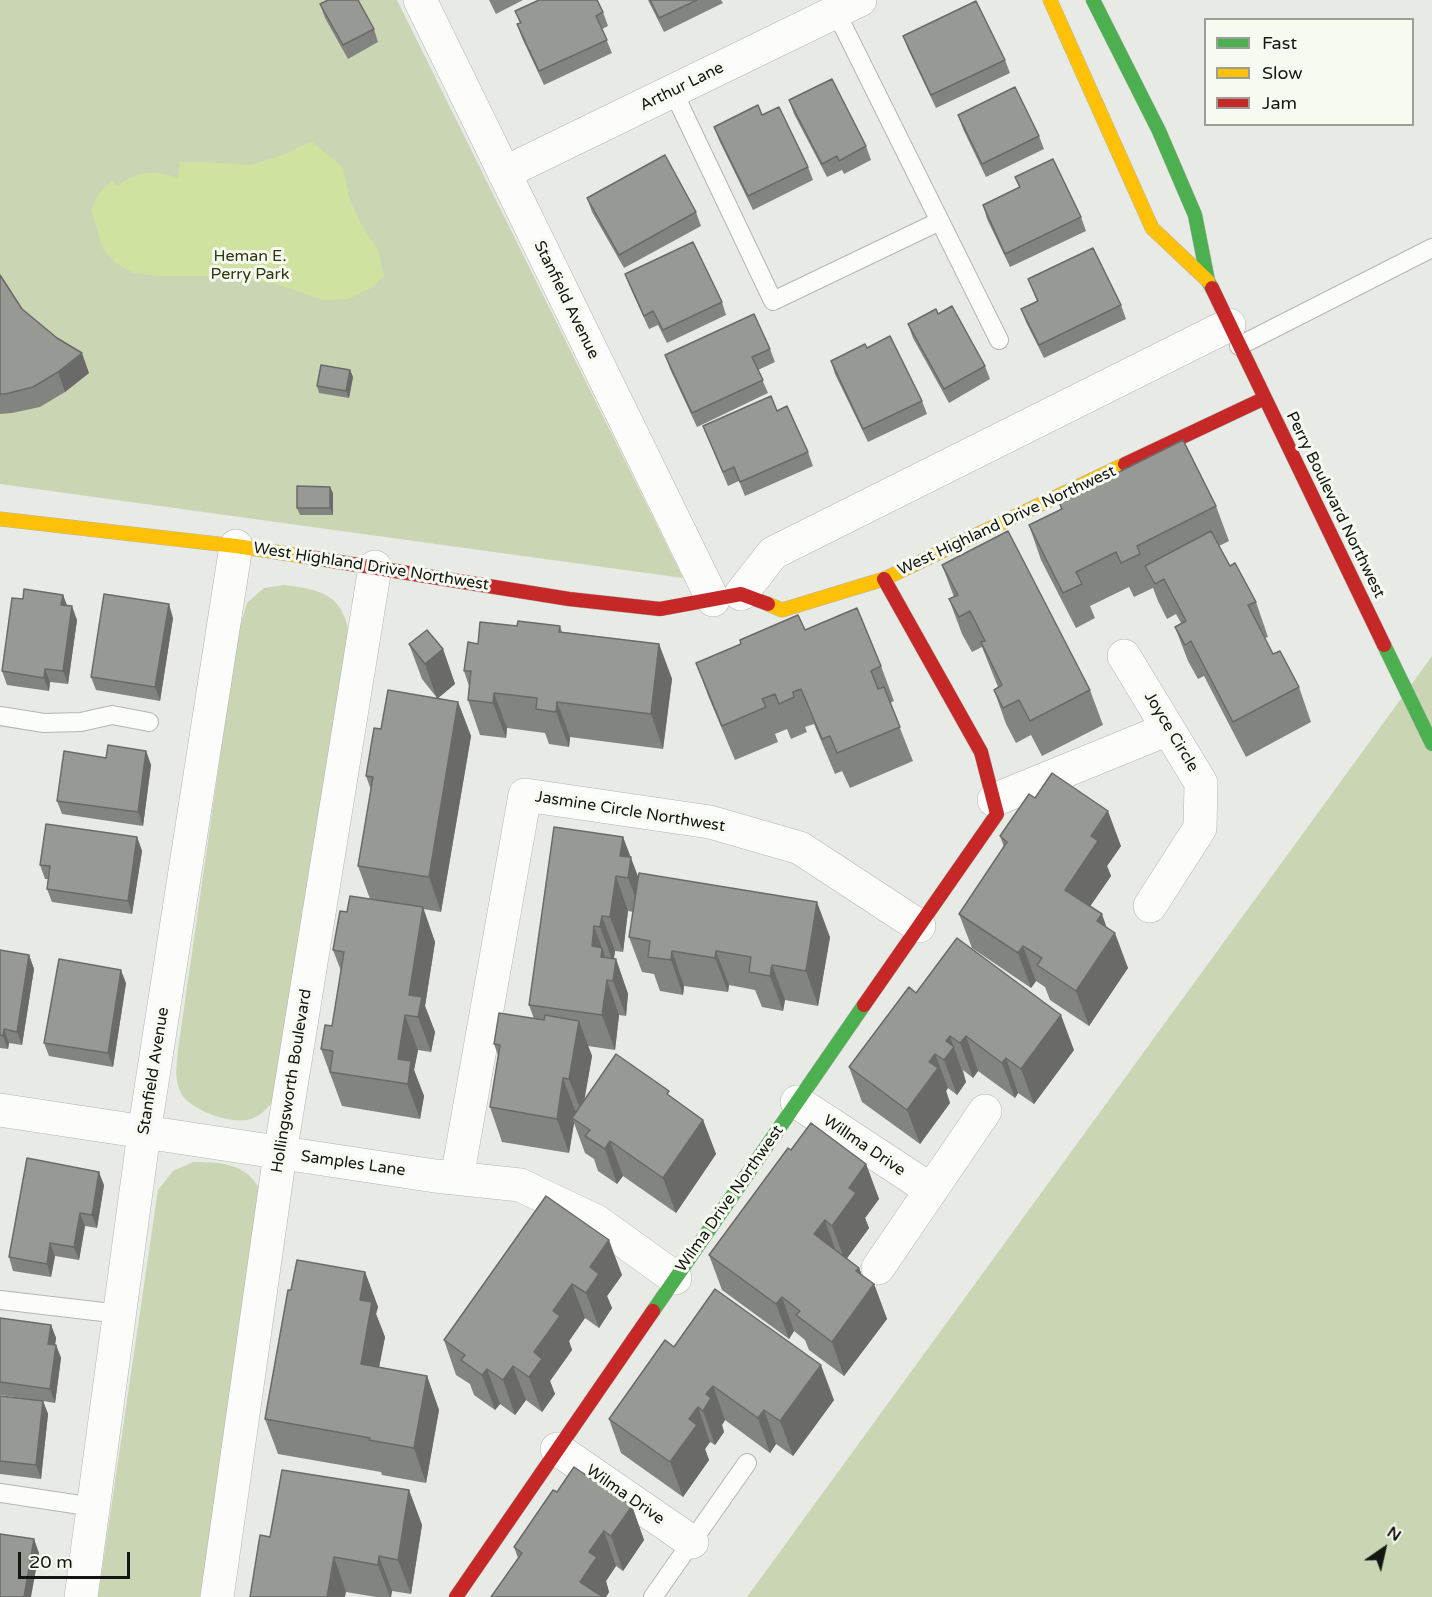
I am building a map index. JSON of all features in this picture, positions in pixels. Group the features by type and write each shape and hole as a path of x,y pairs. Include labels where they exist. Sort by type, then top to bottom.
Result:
{"street":[{"name":"Stanfield Avenue","path":"420,0 504,173 727,597"},
{"name":"Perry Boulevard Northwest","path":"1050,0 1152,228 1208,281"},
{"name":"Perry Boulevard Northwest","path":"1093,0 1159,131 1195,215 1208,281 1432,744"},
{"name":"Arthur Lane","path":"504,173 673,91 842,4"},
{"path":"727,597 772,553 1234,335"},
{"name":"West Highland Drive Northwest","path":"0,519 236,546 569,599 660,609 727,597 782,610 884,579 1265,398"},
{"name":"Stanfield Avenue","path":"81,1597 144,1133 236,546"},
{"name":"Hollingsworth Boulevard","path":"217,1597 280,1154 375,567"},
{"name":"Wilma Drive Northwest","path":"456,1597 998,814 981,752 884,579"},
{"name":"Joyce Circle","path":"1124,656 1201,783 1200,828 1150,906"},
{"path":"994,800 1168,729"},
{"name":"Jasmine Circle Northwest","path":"457,1178 525,795 710,822 800,848 919,926"},
{"name":"Willma Drive","path":"797,1102 931,1190"},
{"name":"Samples Lane","path":"0,1110 280,1154 520,1185 596,1221 675,1278"},
{"path":"878,1268 985,1112"},
{"name":"Wilma Drive","path":"557,1449 692,1542"}],"lane":[{"path":"842,4 940,222 999,340"},
{"path":"673,91 773,301 940,222"},
{"path":"1234,335 1432,248"},
{"path":"0,716 44,723 81,722 112,715 149,722"},
{"path":"0,1300 120,1314"},
{"path":"653,1597 747,1463"},
{"path":"0,1493 93,1507"}],"green space":[{"name":"Heman E. Perry Park","path":"0,0 397,0 683,578 0,484"},
{"path":"284,585 309,589 328,596 342,611 349,635 276,1098 255,1118 233,1120 201,1110 185,1098 177,1081 178,1050 238,632 247,603 264,588"},
{"path":"1432,656 1432,1597 747,1597 1403,696"},
{"path":"193,1162 226,1164 236,1167 252,1178 264,1198 207,1597 98,1597 158,1190 173,1171"}],"shaded area":[{"path":"311,141 343,167 349,197 360,222 378,250 384,276 371,288 349,299 323,300 276,284 229,276 157,276 133,273 116,263 103,249 91,210 99,193 112,181 118,186 132,177 147,173 178,178 180,162 251,165 285,154"}],"building":[{"path":"328,0 358,0 374,29 343,45 320,4"},
{"path":"539,0 597,0 603,12 596,16 607,40 539,71 517,24 521,23 515,11"},
{"path":"650,0 697,0 659,18"},
{"path":"976,1 1005,60 931,95 903,36"},
{"path":"832,79 866,146 839,161 837,156 822,164 789,100"},
{"path":"1015,87 1039,136 982,164 958,115"},
{"path":"758,105 762,115 779,107 808,167 748,196 714,127"},
{"path":"665,155 696,212 619,255 587,198"},
{"path":"1053,159 1081,217 1005,254 983,205 1020,187 1015,177"},
{"path":"693,242 722,302 663,330 653,311 644,316 625,274"},
{"path":"1093,248 1121,305 1039,345 1021,309 1038,301 1028,279"},
{"path":"0,275 22,309 57,338 82,353 58,372 33,387 5,394 0,394"},
{"path":"952,306 985,366 944,389 908,324 936,309 938,314"},
{"path":"754,314 770,349 752,357 763,380 692,413 665,355"},
{"path":"890,336 922,401 863,429 831,361 865,344 867,348"},
{"path":"321,365 350,370 346,391 317,386"},
{"path":"771,396 777,411 787,406 808,452 740,482 734,467 723,472 703,426"},
{"path":"1183,440 1216,506 1137,546 1140,554 1121,563 1116,552 1076,572 1082,584 1063,593 1029,525 1062,509 1059,502"},
{"path":"297,486 330,487 330,508 297,508"},
{"path":"1008,531 1090,690 1030,721 1019,700 1003,708 994,690 1002,685 981,642 985,641 970,611 959,617 949,599 958,595 942,565"},
{"path":"1211,531 1230,566 1235,563 1256,602 1248,605 1273,654 1280,651 1299,687 1233,722 1191,641 1185,645 1175,627 1186,621 1164,579 1155,584 1145,566"},
{"path":"24,589 63,595 61,605 72,606 63,671 45,669 44,678 2,671 12,598 23,599"},
{"path":"104,594 169,604 155,687 91,677"},
{"path":"857,608 881,666 871,671 878,689 884,687 900,727 837,753 830,736 822,739 801,689 793,692 794,697 779,704 775,694 762,699 766,707 722,726 696,663 741,644 740,640 798,615 805,630"},
{"path":"518,621 560,626 559,632 659,644 651,714 557,702 556,712 536,709 537,698 494,693 493,703 468,700 471,671 464,671 468,642 478,644 480,622 517,626"},
{"path":"427,630 443,649 425,664 409,644"},
{"path":"388,690 458,702 429,877 358,866 373,777 366,776 374,728 381,729"},
{"path":"108,745 146,751 138,812 57,801 64,751 106,758"},
{"path":"1052,773 1108,811 1091,836 1098,841 1065,890 1102,914 1097,921 1115,933 1076,991 1037,965 1042,958 1023,946 1018,953 959,914 1007,842 1000,836 1029,794 1035,798"},
{"path":"46,824 137,837 128,901 47,889 50,866 40,865"},
{"path":"554,827 623,837 620,856 631,857 628,878 616,876 610,917 602,916 600,927 594,926 592,946 602,948 601,957 616,959 613,981 607,980 602,1015 529,1005"},
{"path":"639,873 817,902 806,971 772,965 770,976 749,972 751,957 716,951 715,958 672,951 671,960 648,957 650,941 629,937"},
{"path":"350,896 423,907 409,995 422,997 418,1017 405,1015 398,1059 411,1061 408,1084 330,1072 333,1051 321,1049 325,1025 332,1026 344,952 333,950 340,911 347,912"},
{"path":"957,938 1061,1015 1021,1069 1006,1058 1002,1063 966,1036 960,1043 950,1036 946,1041 954,1047 944,1060 935,1054 929,1062 938,1068 907,1110 849,1067 909,987 916,993"},
{"path":"0,950 29,955 17,1032 4,1029 3,1036 0,1035"},
{"path":"59,959 121,970 108,1053 44,1043"},
{"path":"499,1013 544,1020 545,1015 579,1021 569,1079 563,1078 557,1119 490,1107 500,1045 494,1044"},
{"path":"616,1054 669,1091 667,1094 703,1120 663,1178 610,1141 605,1149 585,1136 590,1130 572,1118"},
{"path":"811,1123 866,1164 849,1188 856,1193 832,1226 825,1220 814,1234 859,1268 856,1271 874,1284 832,1342 796,1315 800,1311 782,1297 776,1304 709,1255 788,1148 791,1150"},
{"path":"27,1158 99,1172 92,1215 80,1213 74,1247 50,1243 47,1264 9,1257"},
{"path":"546,1196 609,1240 590,1267 599,1274 586,1293 572,1284 553,1311 560,1316 534,1352 542,1359 529,1377 513,1366 503,1380 487,1369 482,1375 461,1360 465,1355 444,1340"},
{"path":"297,1260 365,1272 360,1300 372,1302 361,1364 427,1376 414,1448 265,1419 288,1290 291,1290"},
{"path":"715,1289 821,1365 780,1421 764,1410 758,1418 713,1386 706,1394 711,1398 703,1411 698,1407 689,1419 697,1425 670,1462 609,1419 665,1340 674,1347"},
{"path":"0,1318 51,1325 48,1344 56,1345 50,1389 0,1382"},
{"path":"0,1396 43,1401 36,1465 0,1461"},
{"path":"574,1467 632,1506 611,1536 604,1531 589,1552 597,1557 580,1582 603,1597 491,1597 522,1553 514,1547 553,1490 557,1492"},
{"path":"282,1470 409,1490 398,1560 379,1556 378,1565 334,1557 327,1597 250,1597 260,1535 270,1537"},
{"path":"0,1534 34,1539 24,1597 0,1597"}],"traffic: fast":[{"path":"1093,0 1159,131 1195,215 1208,281 1212,288"},
{"path":"1384,645 1432,744"},
{"path":"653,1311 864,1005"}],"traffic: slow":[{"path":"1050,0 1152,228 1208,281"},
{"path":"768,604 782,610 884,579 1125,464"},
{"path":"0,519 236,546 302,556"}],"traffic: jam":[{"path":"1212,288 1384,645"},
{"path":"1125,464 1265,398"},
{"path":"302,556 569,599 660,609 741,594 768,604"},
{"path":"864,1005 997,814 981,752 884,579"},
{"path":"456,1597 653,1311"}]}
